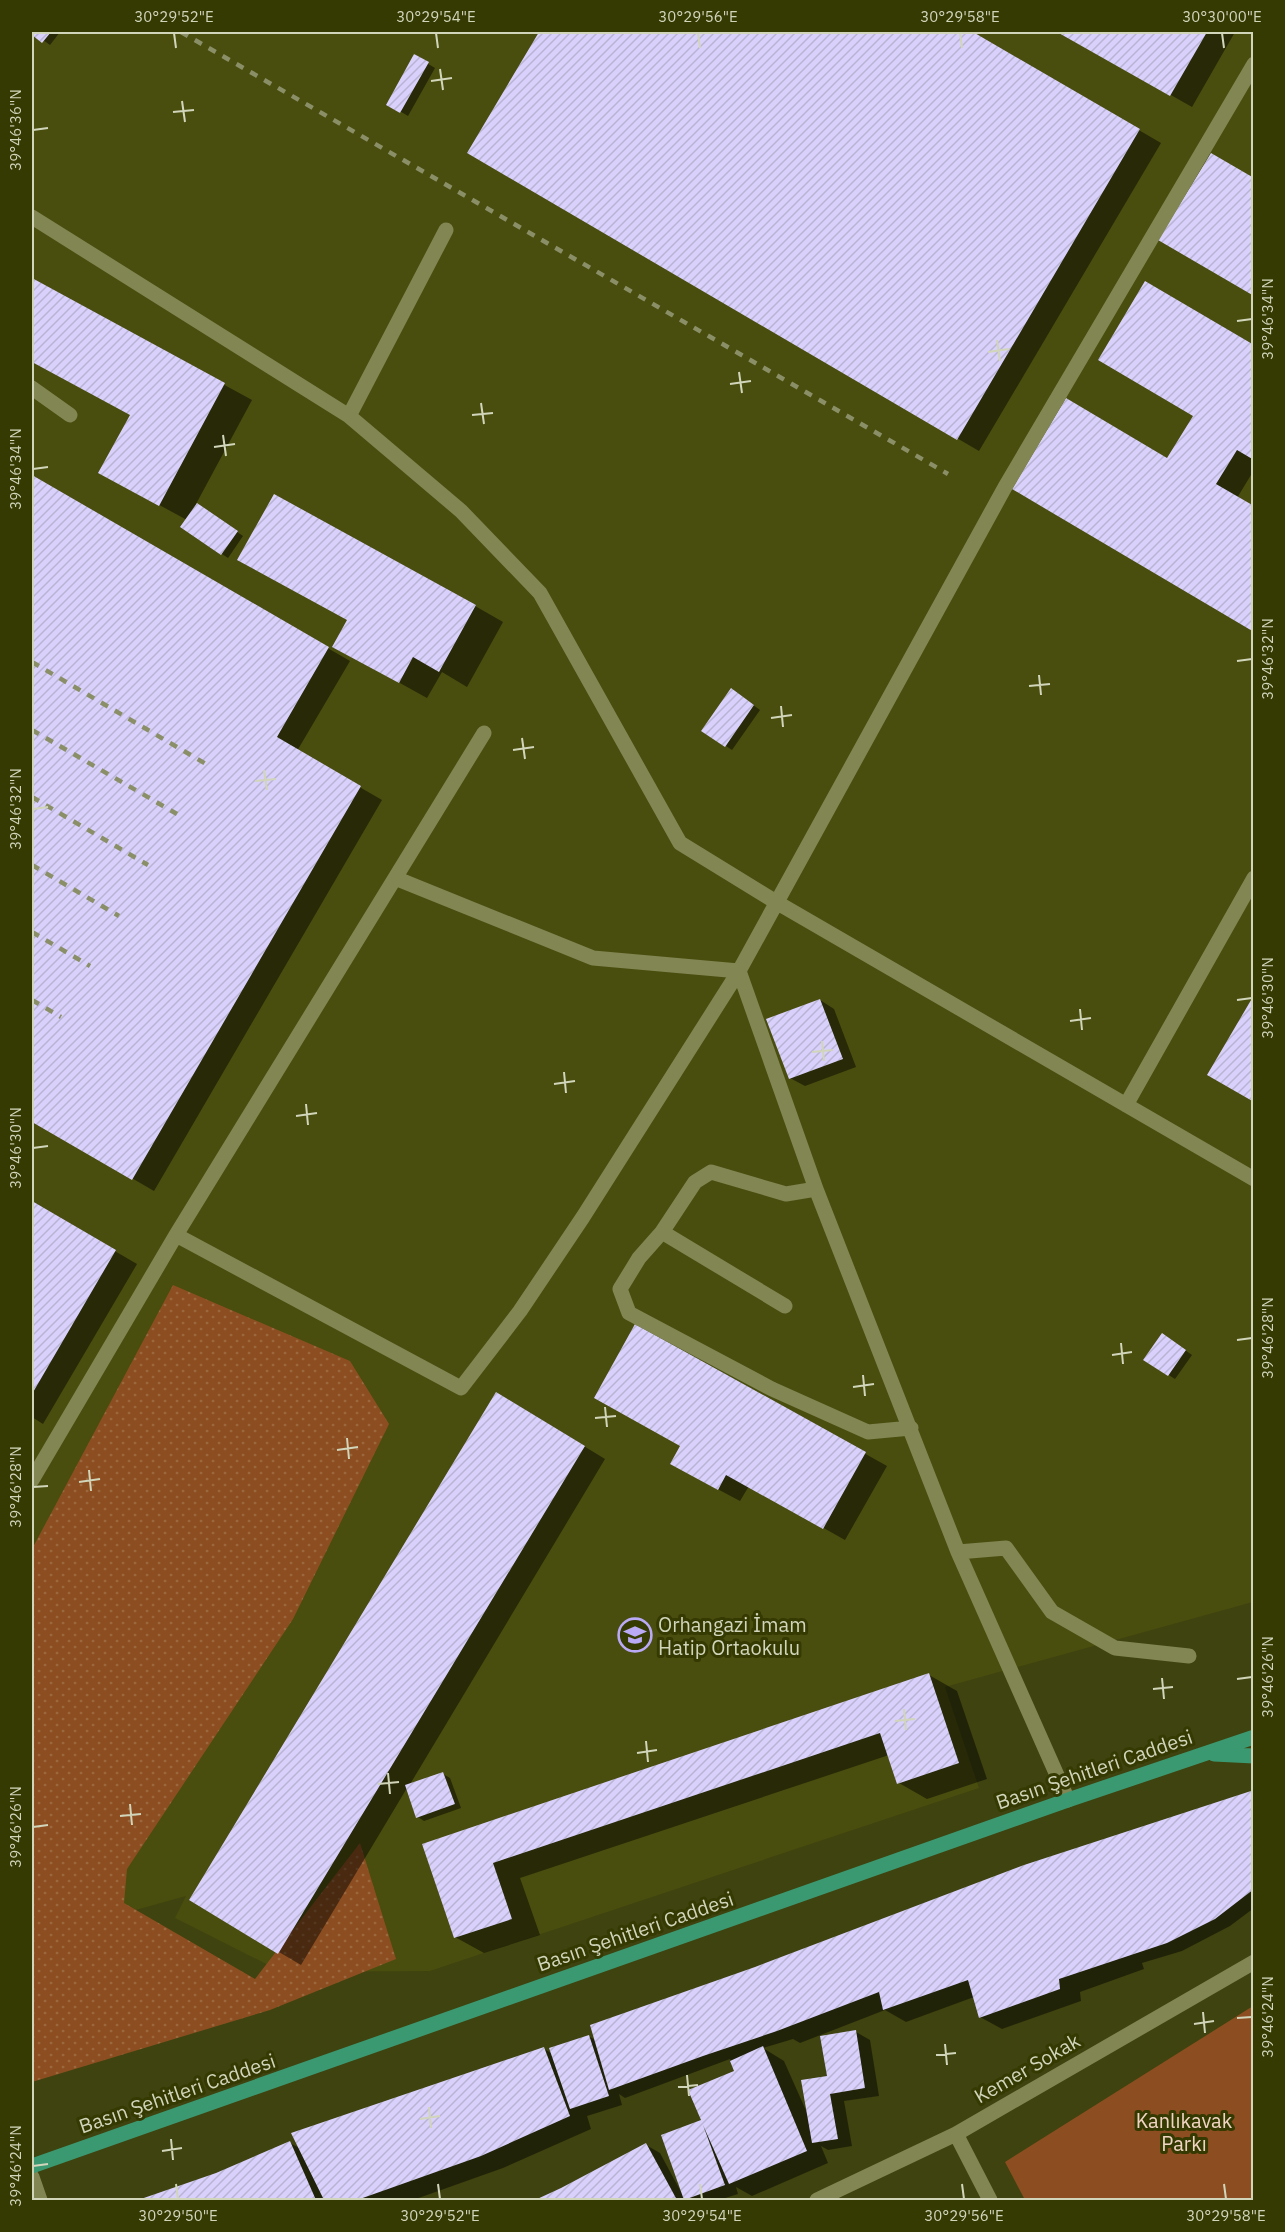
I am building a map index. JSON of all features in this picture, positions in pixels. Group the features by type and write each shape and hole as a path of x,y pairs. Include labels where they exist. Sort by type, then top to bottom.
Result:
{"main road":[{"name":"Basın Şehitleri Caddesi","path":"32,2166 1068,1800 1254,1737"},
{"path":"1205,1753 1254,1756"}],"street":[{"path":"176,1235 461,1388 520,1311 570,1236 739,971 1005,487 1254,64"},
{"path":"32,217 349,416 461,511 540,593 680,843 776,902 1254,1179"},
{"path":"349,416 446,230"},
{"path":"32,388 70,415"},
{"path":"32,1480 176,1235 484,733"},
{"path":"395,878 593,958 739,971"},
{"path":"1126,1106 1254,878"},
{"path":"739,971 816,1189 958,1552 1068,1800"},
{"path":"816,1189 786,1194 711,1172 695,1182 662,1232 639,1258 620,1289 629,1313 772,1389 868,1432 911,1428"},
{"path":"662,1232 785,1306"},
{"path":"958,1552 1006,1548 1052,1612 1115,1648 1189,1656"},
{"name":"Kemer Sokak","path":"817,2200 838,2196 956,2134 1254,1962"},
{"path":"956,2134 990,2200"},
{"path":"32,2177 40,2200"}],"shaded area":[{"path":"32,32 1253,32 1253,1602 945,1687 979,1788 430,1971 282,1972 175,1918 186,1896 32,1939"}],"green space":[{"path":"173,1285 350,1361 389,1424 293,1619 127,1869 124,1903 255,1979 360,1843 396,1959 270,2010 32,2082 32,1549"},
{"name":"Kanlıkavak Parkı","path":"1253,2006 1253,2200 1025,2200 1005,2162"}],"building":[{"path":"32,32 51,32 42,43 32,35"},
{"path":"539,32 973,32 1140,129 957,440 467,153"},
{"path":"1057,32 1207,32 1170,96"},
{"path":"414,54 429,62 400,113 386,105"},
{"path":"1211,153 1254,178 1254,296 1158,240"},
{"path":"32,278 225,383 159,506 98,473 130,415 32,362"},
{"path":"1145,281 1254,345 1254,460 1237,450 1216,484 1254,506 1254,632 1012,489 1066,398 1167,458 1193,416 1098,360"},
{"path":"32,475 329,647 277,737 361,786 132,1180 32,1122"},
{"path":"274,494 476,605 439,672 413,657 399,683 332,647 347,620 237,560"},
{"path":"197,503 238,531 221,555 180,527"},
{"path":"731,688 754,705 725,747 701,731"},
{"path":"1254,995 1254,1102 1207,1075"},
{"path":"820,999 843,1059 789,1079 766,1019"},
{"path":"32,1201 116,1250 32,1394"},
{"path":"635,1324 866,1452 823,1529 726,1475 718,1490 670,1464 680,1446 594,1398"},
{"path":"1162,1333 1186,1350 1168,1376 1143,1360"},
{"path":"496,1392 585,1446 278,1954 189,1900"},
{"path":"929,1673 959,1763 897,1784 880,1733 493,1863 512,1919 454,1938 422,1844"},
{"path":"443,1772 455,1804 416,1818 405,1785"},
{"path":"1254,1790 1254,1889 1215,1919 1167,1943 1059,1979 1060,1989 979,2018 968,1980 883,2010 879,1992 777,2031 609,2090 590,2025 755,1967 1024,1865"},
{"path":"856,2030 865,2088 830,2094 838,2139 812,2143 801,2080 827,2076 820,2036"},
{"path":"589,2035 609,2096 570,2109 549,2048"},
{"path":"763,2046 807,2151 729,2184 703,2125 725,2185 684,2200 661,2135 701,2120 688,2090 734,2071 730,2061"},
{"path":"544,2047 570,2116 481,2156 357,2200 324,2200 291,2133"},
{"path":"290,2141 316,2200 138,2200 216,2173"},
{"path":"646,2143 677,2200 535,2200 561,2188"}],"railway":[{"path":"181,32 948,474"},
{"path":"32,662 206,764"},
{"path":"32,730 177,814"},
{"path":"32,797 148,865"},
{"path":"32,865 119,916"},
{"path":"32,932 90,966"},
{"path":"32,1000 61,1017"}],"place":[{"name":"Orhangazi İmam Hatip Ortaokulu","path":"635,1635"}]}
